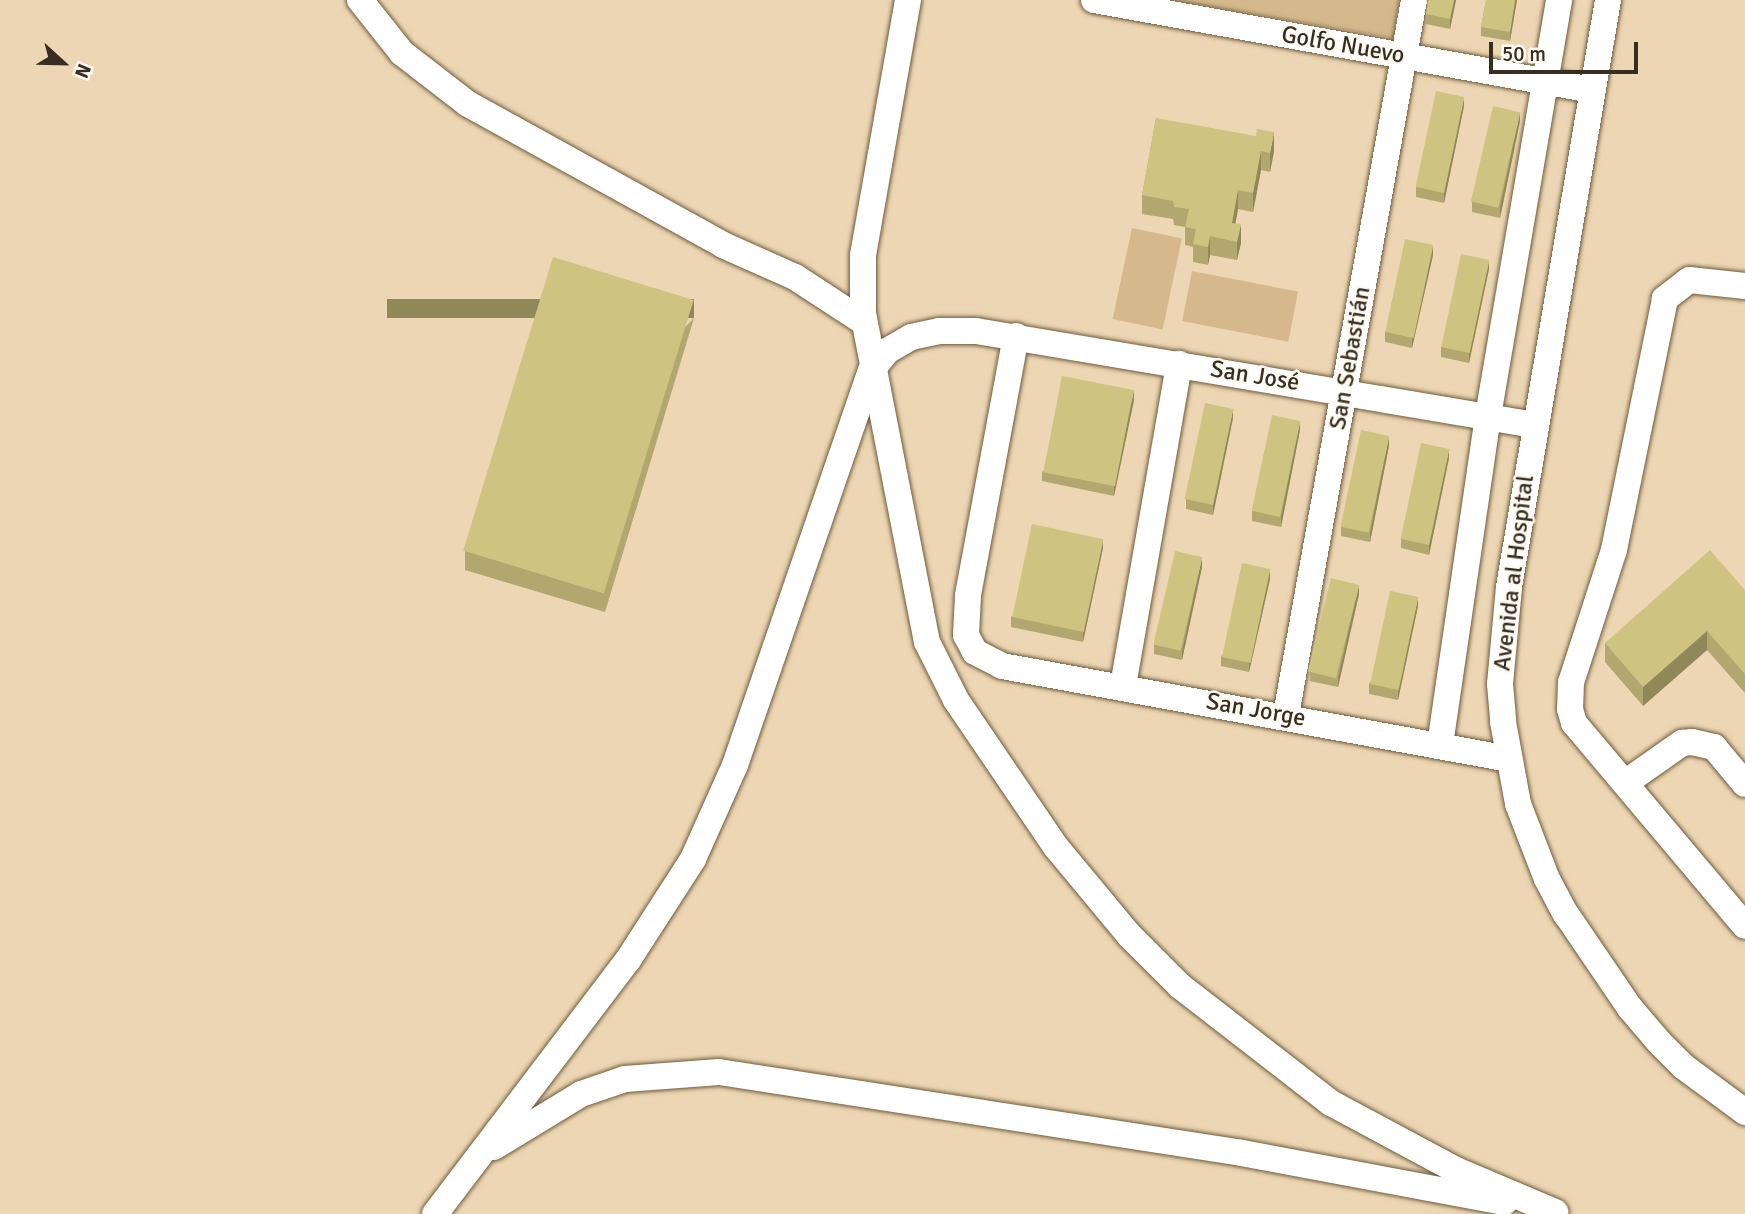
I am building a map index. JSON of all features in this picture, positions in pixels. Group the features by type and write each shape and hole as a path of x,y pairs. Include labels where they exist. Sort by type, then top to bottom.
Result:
{"street":[{"path":"360,0 402,53 468,104 723,245 795,277 864,322"},
{"path":"908,0 863,256 864,322 871,371 928,642 956,700 1056,847 1129,935 1180,986 1255,1048 1332,1103 1394,1138 1562,1213"},
{"name":"Golfo Nuevo","path":"1094,0 1592,90"},
{"name":"San Sebastián","path":"1286,715 1414,0"},
{"path":"1440,745 1488,416 1559,0"},
{"name":"Avenida al Hospital","path":"1608,0 1535,425 1502,642 1500,684 1508,759 1518,804 1547,879 1598,964 1630,1008 1684,1067 1745,1112"},
{"path":"1745,286 1689,280 1665,299 1614,550 1571,682 1574,723 1745,926"},
{"name":"San José","path":"871,371 887,351 911,337 939,331 1016,336 1535,425"},
{"name":"San Jorge","path":"1016,336 966,620 966,635 975,652 1002,666 1286,715 1508,759"},
{"path":"1123,686 1178,364"},
{"path":"435,1214 628,960 693,859 735,765 871,371"},
{"path":"1625,783 1682,743 1692,742 1714,747 1745,784"},
{"path":"472,1163 581,1094 625,1079 719,1072 1242,1153 1562,1213"}],"shaded area":[{"path":"1173,0 1399,0 1393,38"},
{"path":"1132,228 1182,239 1163,330 1113,319"},
{"path":"1192,271 1298,292 1288,342 1182,321"}],"building":[{"path":"1428,0 1454,0 1450,19 1426,14"},
{"path":"1486,0 1515,0 1510,32 1481,27"},
{"path":"1436,91 1464,97 1444,193 1416,187"},
{"path":"1493,106 1520,112 1498,208 1471,201"},
{"path":"1156,118 1256,136 1257,129 1274,132 1270,153 1261,151 1253,193 1238,190 1232,223 1241,224 1237,242 1210,236 1208,247 1193,244 1196,229 1185,227 1189,209 1174,207 1173,201 1142,195"},
{"path":"1405,239 1433,245 1414,338 1385,332"},
{"path":"1461,254 1489,260 1470,353 1441,347"},
{"path":"553,257 694,300 604,594 463,551"},
{"path":"1062,376 1134,390 1115,486 1043,472"},
{"path":"1205,403 1233,409 1213,505 1185,499"},
{"path":"1272,415 1300,421 1280,517 1252,511"},
{"path":"1361,430 1389,436 1369,533 1340,527"},
{"path":"1421,443 1449,449 1429,545 1401,539"},
{"path":"1032,524 1103,539 1084,632 1012,617"},
{"path":"1710,550 1745,590 1745,674 1707,631 1643,687 1605,643"},
{"path":"1175,551 1202,557 1181,651 1153,645"},
{"path":"1242,563 1270,569 1250,663 1222,657"},
{"path":"1331,578 1359,585 1336,678 1308,671"},
{"path":"1390,591 1418,597 1399,690 1370,684"}]}
